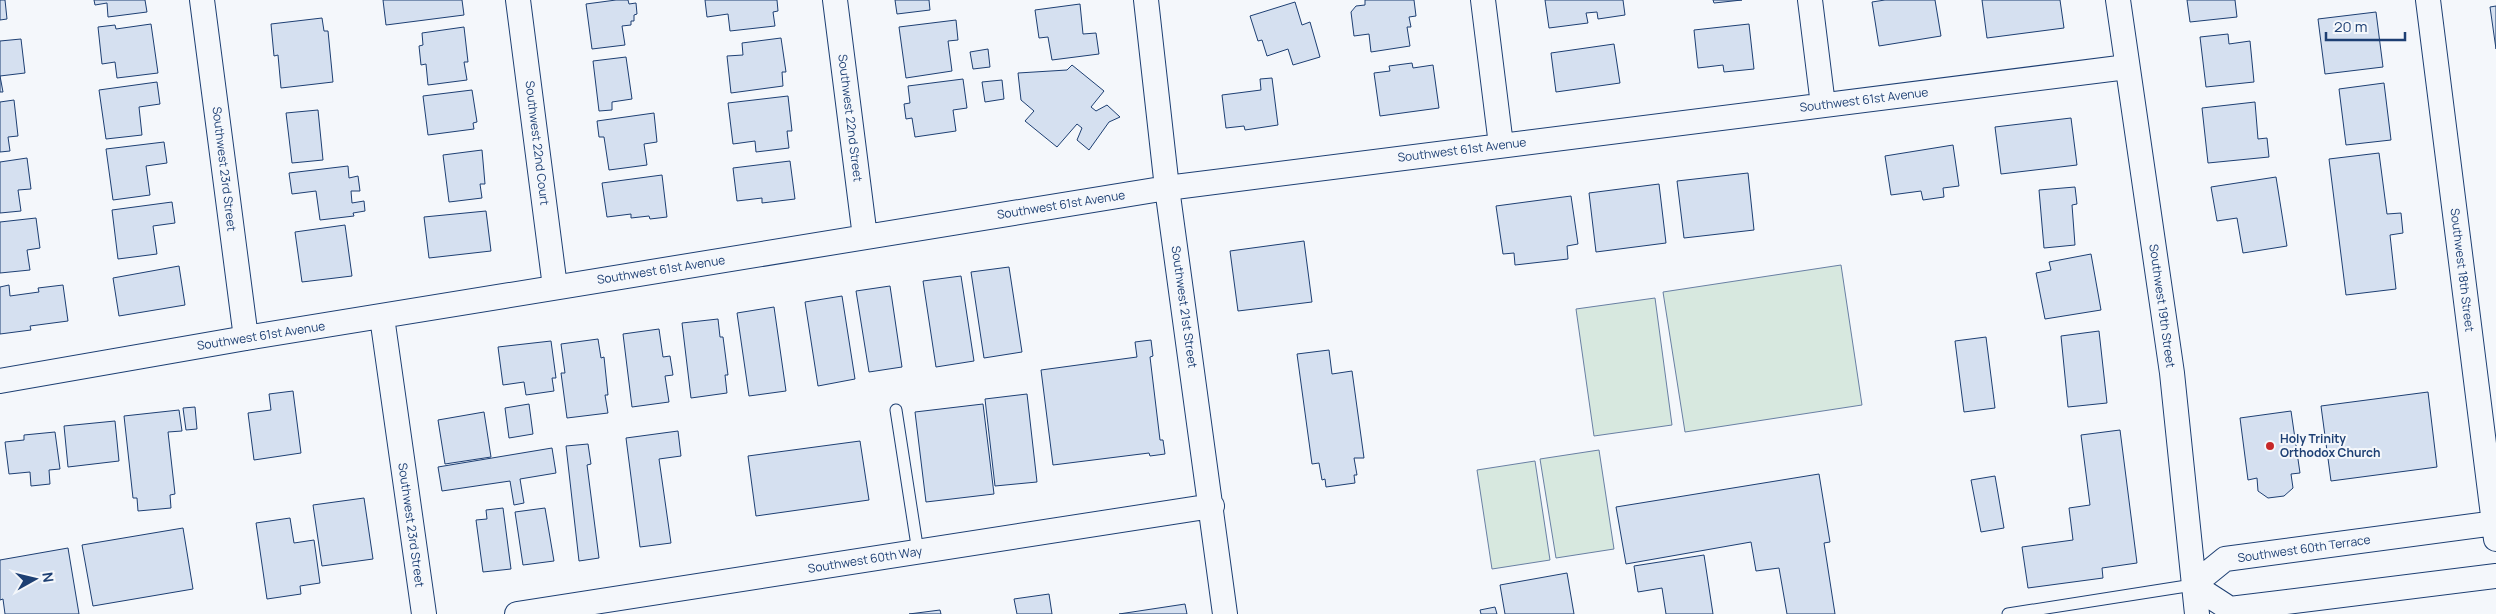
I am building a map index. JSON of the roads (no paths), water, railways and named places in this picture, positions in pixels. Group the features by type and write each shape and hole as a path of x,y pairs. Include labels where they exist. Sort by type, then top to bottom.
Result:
{"street":[{"name":"Southwest 23rd Street","path":"202,0 246,338"},
{"name":"Southwest 22nd Court","path":"518,0 555,287"},
{"name":"Southwest 22nd Street","path":"835,0 865,237"},
{"name":"Southwest 21st Street","path":"1146,0 1167,188 1212,506 1225,614"},
{"path":"1483,0 1501,146"},
{"path":"1810,0 1823,105"},
{"name":"Southwest 19th Street","path":"2118,0 2172,374 2197,614"},
{"name":"Southwest 18th Street","path":"2428,0 2495,528"},
{"name":"Southwest 61st Avenue","path":"0,381 246,338 1167,188 2127,67"},
{"name":"Southwest 23rd Street","path":"382,317 424,614"},
{"name":"Southwest 60th Way","path":"517,614 1212,506"},
{"name":"Southwest 60th Terrace","path":"2193,585 2225,560 2495,528"},
{"path":"2193,585 2230,609 2496,576"}],"lane":[{"path":"896,410 918,552"},
{"path":"2008,614 2193,585"}],"place":[{"name":"Holy Trinity Orthodox Church","path":"2270,446"}]}
